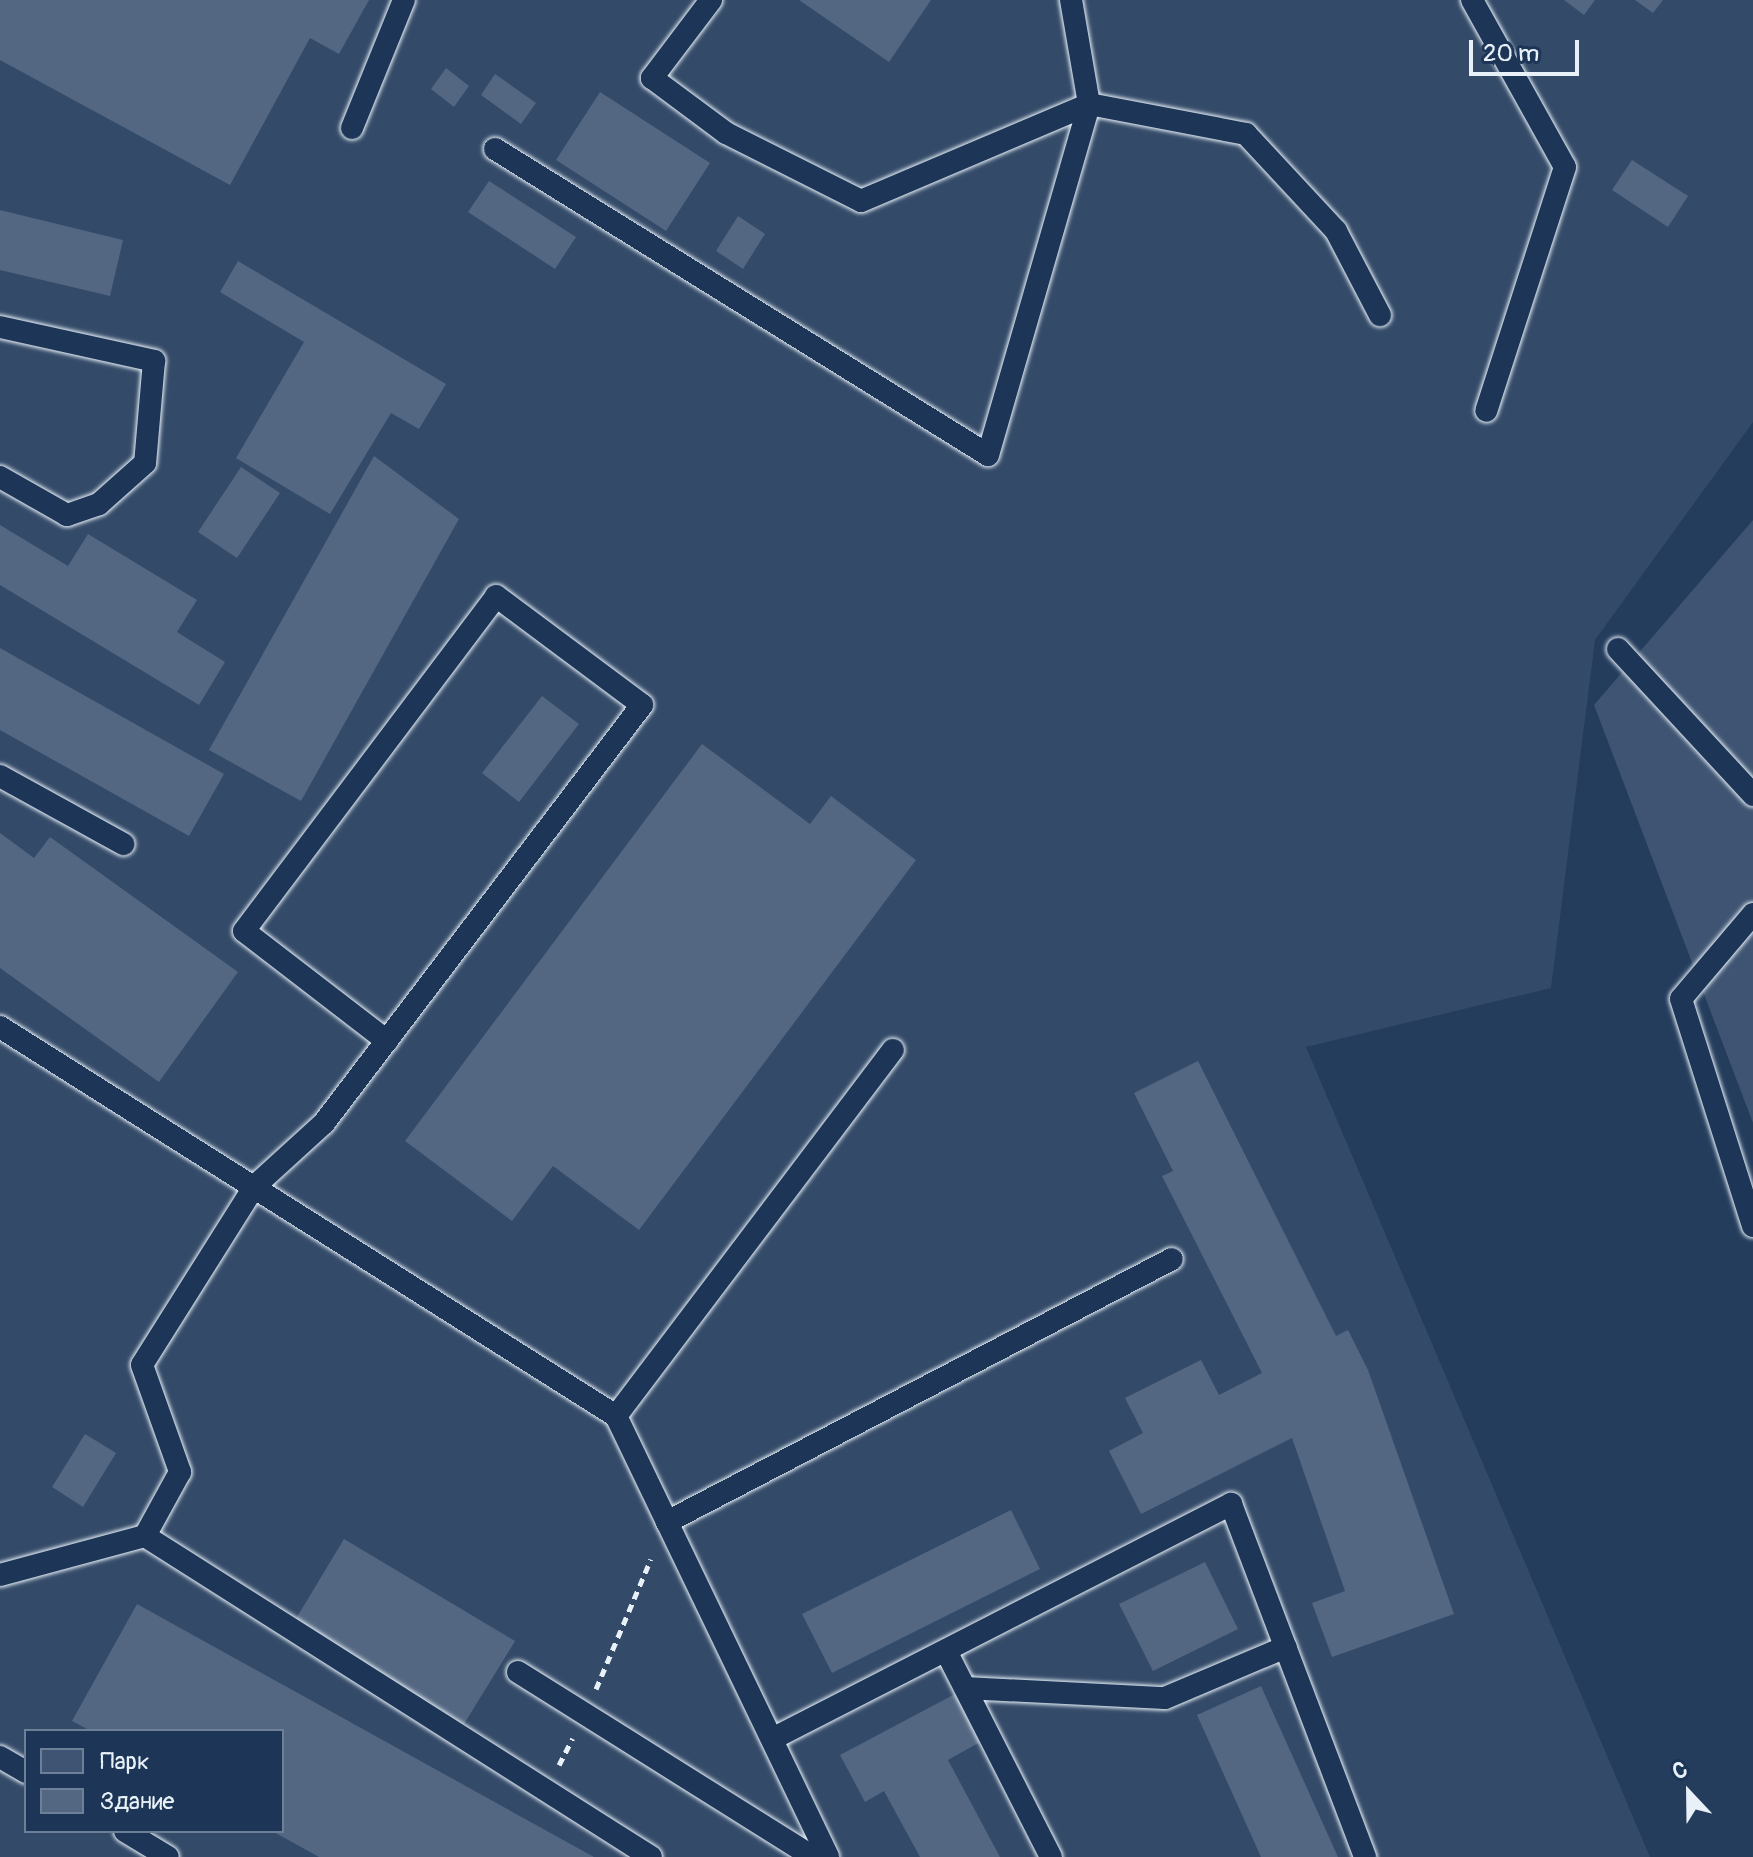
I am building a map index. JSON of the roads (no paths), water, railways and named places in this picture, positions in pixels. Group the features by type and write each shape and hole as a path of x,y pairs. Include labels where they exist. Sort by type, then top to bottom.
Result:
{"lane":[{"path":"352,128 404,0"},
{"path":"711,0 652,78 726,133 861,201 1089,104 1246,134 1336,231 1380,315"},
{"path":"495,149 988,455 1089,104 1071,0"},
{"path":"1472,0 1565,167 1486,411"},
{"path":"0,327 154,361 145,463 99,504 67,515 0,477"},
{"path":"0,1575 145,1536 180,1472 142,1365 254,1187 324,1123 387,1041 642,705 496,596 244,931 387,1041"},
{"path":"1618,649 1753,795"},
{"path":"0,776 123,844"},
{"path":"1753,914 1681,999 1753,1226"},
{"path":"0,1027 616,1416 828,1857"},
{"path":"616,1416 893,1050"},
{"path":"667,1522 1172,1259"},
{"path":"772,1739 1231,1504 1365,1857"},
{"path":"145,1536 651,1857"},
{"path":"965,1688 1165,1698 1286,1647"},
{"path":"946,1651 1051,1857"},
{"path":"518,1672 813,1857"},
{"path":"0,1757 24,1771"},
{"path":"128,1833 168,1857"}]}
